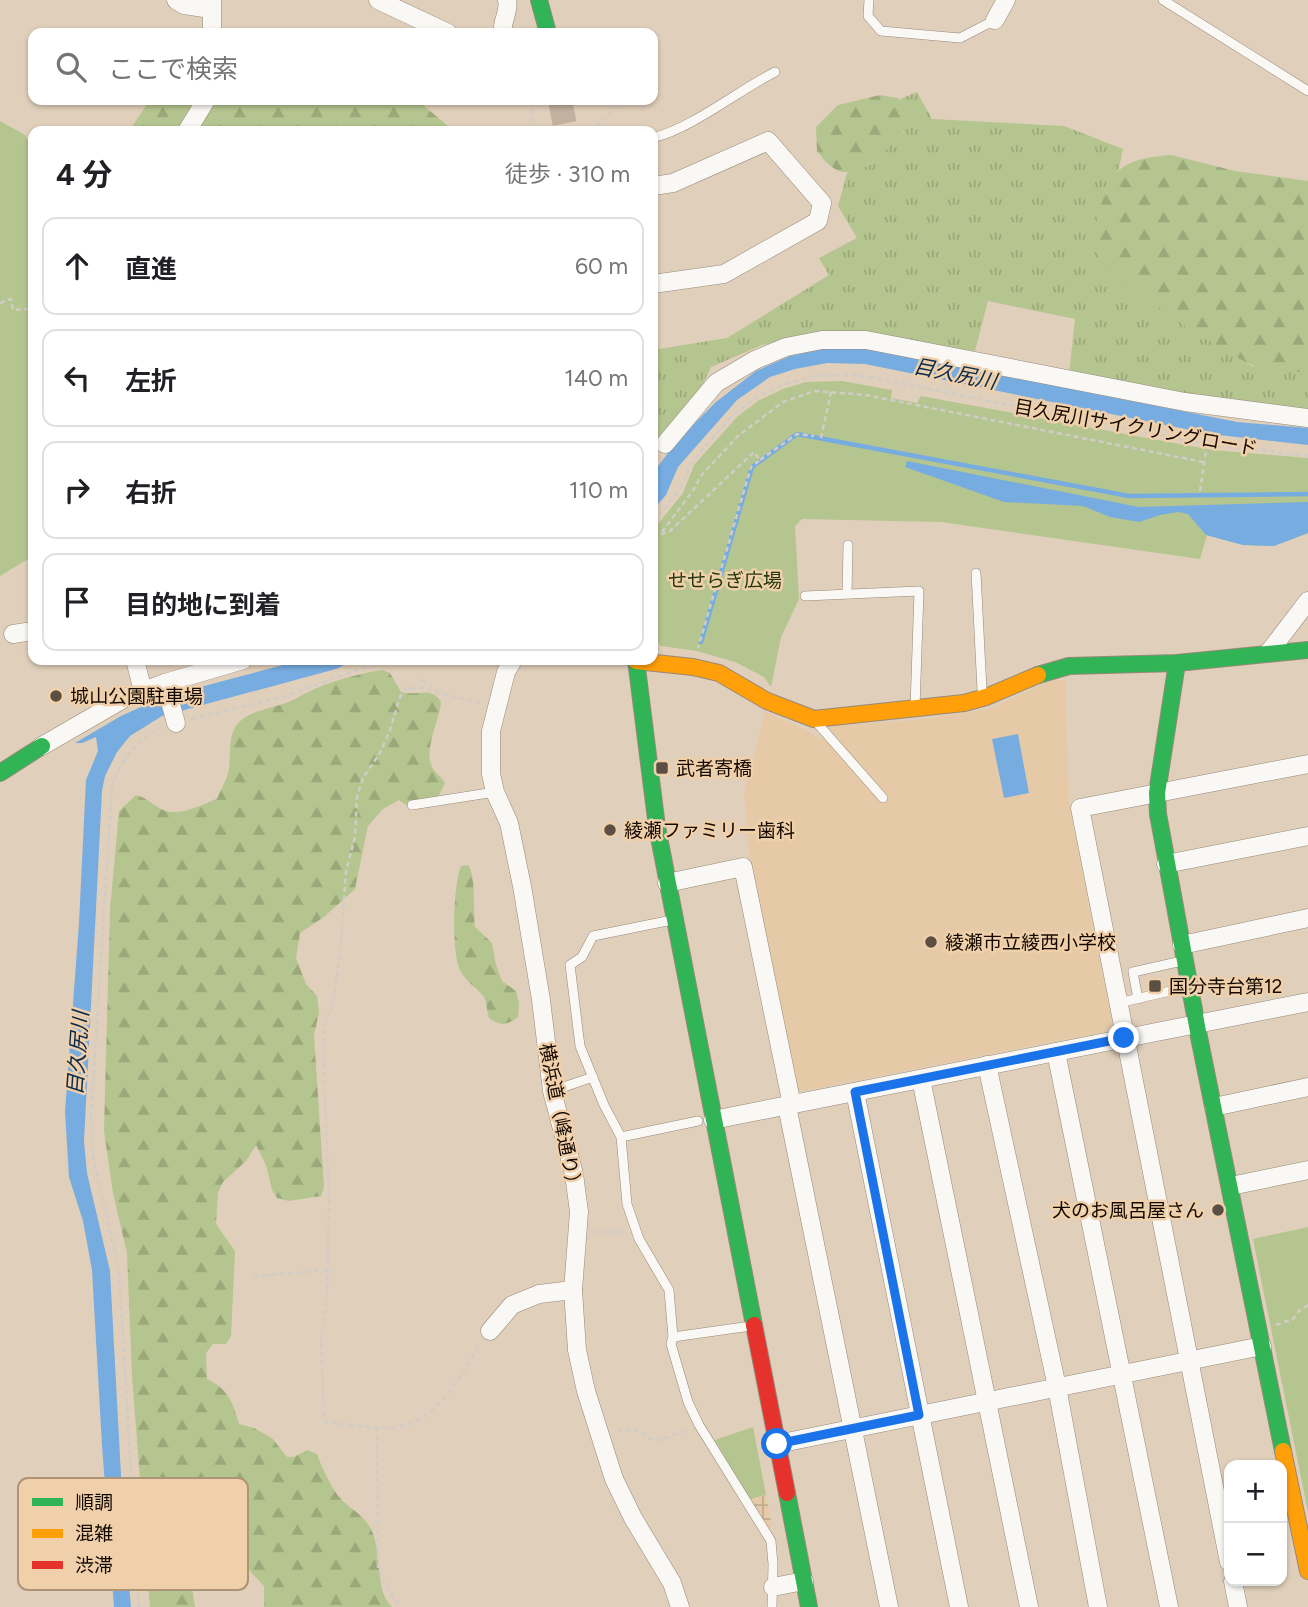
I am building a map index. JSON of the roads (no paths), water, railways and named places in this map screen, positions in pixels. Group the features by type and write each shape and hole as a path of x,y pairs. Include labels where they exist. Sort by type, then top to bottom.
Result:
{"street":[{"path":"176,0 184,5 211,4 212,28"},
{"path":"377,0 436,28"},
{"path":"502,28 509,8 507,0"},
{"path":"539,0 547,28"},
{"path":"995,20 1006,0"},
{"path":"190,126 203,105"},
{"path":"658,185 673,183 768,141 822,203 818,221 724,274 658,283"},
{"path":"665,443 716,383 755,360 786,346 822,340 866,340 1172,400 1238,411 1308,418"},
{"path":"1269,652 1304,610 1308,601"},
{"path":"13,634 28,632"},
{"path":"658,663 719,673 768,701 814,719 964,703 986,697 1028,678 1069,666 1177,663 1308,650"},
{"path":"1177,663 1157,793 1158,814 1183,953 1308,1571"},
{"path":"136,665 143,691"},
{"path":"0,773 94,715 143,691 166,687 229,665"},
{"name":"横浜道（峰通り）","path":"510,665 491,731 491,774 495,792 509,823 541,1000 552,1091 574,1174 579,1232 573,1290 577,1350 586,1391 614,1479 633,1518 672,1583 680,1607"},
{"path":"634,665 657,827 706,1121 754,1326 809,1607"},
{"path":"166,687 175,720"},
{"path":"1224,1535 1080,808 1308,764"},
{"path":"1166,864 1308,836"},
{"path":"667,883 743,867 889,1607"},
{"path":"1183,953 1308,918"},
{"path":"706,1121 1308,1002"},
{"path":"1056,1052 1169,1607"},
{"path":"987,1065 1057,1387 1098,1607"},
{"path":"922,1079 1029,1607"},
{"path":"1214,1107 1308,1087"},
{"path":"855,1092 959,1607"},
{"path":"1231,1186 1308,1170"},
{"path":"490,1331 512,1305 539,1294 573,1290"},
{"path":"777,1444 1262,1346"},
{"path":"773,1587 804,1581"},
{"path":"1234,1586 1238,1607"}],"lane":[{"path":"869,0 868,16 881,31 960,38 995,20"},
{"path":"1163,0 1308,91"},
{"path":"658,136 716,108 736,93 775,72"},
{"path":"847,594 848,545"},
{"path":"976,573 982,690 986,697"},
{"path":"804,596 919,591 915,709"},
{"path":"814,719 883,798"},
{"path":"412,805 495,792"},
{"path":"674,919 593,936 582,957 570,965 580,1046 621,1137 627,1204 636,1232 669,1290 673,1337 671,1344 688,1402 771,1541 772,1607"},
{"path":"1138,999 1133,972 1183,953"},
{"path":"1118,1003 1190,986"},
{"path":"552,1091 593,1077"},
{"path":"621,1137 706,1121"},
{"path":"673,1337 754,1326"}],"water":[{"name":"目久尻川","path":"866,348 1237,422 1308,428 1308,445 1210,434 865,364 827,363 770,377 737,400 678,467 666,495 658,504 658,466 677,441 716,402 756,371 790,356 823,349"},
{"path":"907,461 1139,507 1308,502 1308,533 1274,546 1243,545 1206,535 1188,514 1178,512 1139,522 1110,517 1083,506 1004,502 905,467"},
{"name":"目久尻川","path":"283,665 344,665 162,716 130,736 117,752 105,776 102,791 84,1142 87,1173 110,1271 121,1478 104,1478 92,1270 83,1221 69,1177 65,1112 86,780 98,751 96,737 75,743 121,716 163,697"},
{"path":"1018,734 1029,793 1004,798 992,739"},
{"path":"113,1590 129,1590 131,1607 114,1607"}],"waterway":[{"path":"701,642 752,467 797,434 1129,496 1308,494"}],"tunnel":[{"path":"561,105 565,126"}],"place":[{"name":"城山公園駐車場","path":"56,696"},
{"name":"武者寄橋","path":"662,768"},
{"name":"綾瀬ファミリー歯科","path":"610,830"},
{"name":"綾瀬市立綾西小学校","path":"931,942"},
{"name":"国分寺台第12","path":"1155,986"},
{"name":"犬のお風呂屋さん","path":"1218,1210"}],"park label":[{"name":"せせらぎ広場","path":"725,580"}]}
